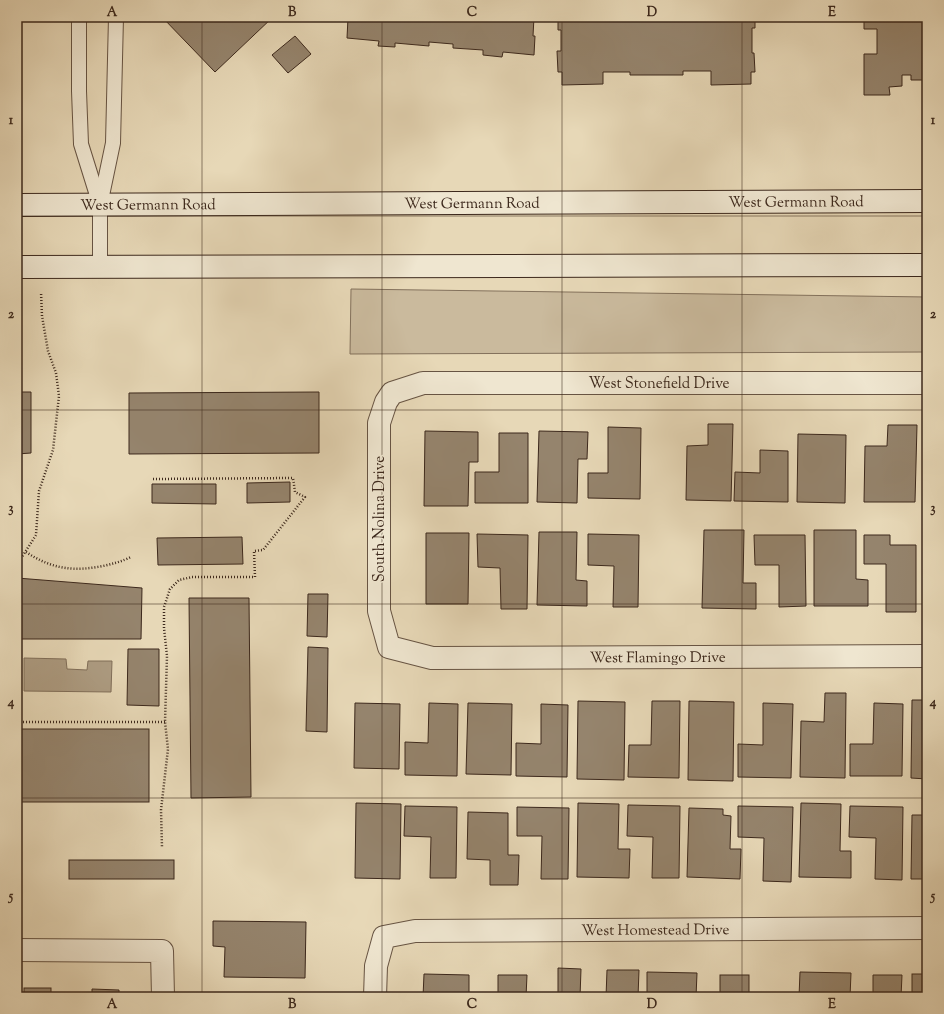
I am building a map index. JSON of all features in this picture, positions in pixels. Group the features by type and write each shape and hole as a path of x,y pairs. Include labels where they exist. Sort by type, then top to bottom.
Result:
{"street":[{"name":"West Germann Road","path":"17,205 927,201"},
{"path":"17,267 927,264"},
{"name":"West Stonefield Drive","path":"392,393 423,383 927,383"},
{"name":"South Nolina Drive","path":"389,647 379,611 379,423 386,402 392,393"},
{"name":"West Flamingo Drive","path":"389,647 432,658 927,656"},
{"name":"West Homestead Drive","path":"375,997 376,966 384,937 415,931 927,928"},
{"path":"17,950 162,951 163,997"}],"lane":[{"path":"79,17 81,144 100,205"},
{"path":"100,267 100,205 113,143 116,17"}],"path":[{"path":"17,557 22,557 36,535 39,492 53,450 59,396 56,373 48,351 42,316 40,267"},
{"path":"153,479 293,478 295,492 305,497 263,550 254,551 255,578 192,577 180,580 170,589 164,607 164,628 167,656 165,722 168,748 161,810 162,847"},
{"path":"26,552 41,561 67,569 90,568 119,563 131,557"},
{"path":"17,722 165,722"}],"shaded area":[{"path":"351,289 927,297 927,352 350,354"},
{"path":"24,658 66,659 67,669 87,670 88,661 112,661 111,692 24,691"}],"building":[{"path":"162,17 273,17 215,72"},
{"path":"534,17 534,55 503,52 502,57 483,55 483,50 453,48 453,44 429,42 429,46 395,43 395,47 378,46 379,41 347,38 348,18"},
{"path":"558,17 755,17 755,28 752,28 752,53 754,53 755,72 751,72 751,84 711,85 711,71 683,71 683,75 630,75 630,72 603,72 603,84 562,85 562,72 558,72 557,51 561,51 561,30 558,30"},
{"path":"864,17 927,17 927,80 911,80 911,75 902,75 902,86 889,87 890,95 864,95 864,54 877,54 877,29 864,29"},
{"path":"295,36 311,54 288,73 272,55"},
{"path":"17,392 31,392 31,453 17,454"},
{"path":"319,392 319,453 129,454 129,393"},
{"path":"708,424 733,424 731,501 686,500 687,446 708,445"},
{"path":"888,425 917,425 915,502 864,502 865,446 887,446"},
{"path":"608,427 641,428 640,499 588,498 588,473 608,473"},
{"path":"425,431 478,432 478,462 469,462 468,506 424,506"},
{"path":"539,431 588,432 587,459 578,459 577,503 537,502"},
{"path":"499,433 528,433 528,503 475,503 475,472 499,472"},
{"path":"798,434 846,435 845,503 797,502"},
{"path":"927,444 927,504 926,504"},
{"path":"760,450 788,451 788,502 734,501 735,472 760,473"},
{"path":"290,482 290,502 247,503 247,483"},
{"path":"152,484 216,484 216,504 152,503"},
{"path":"704,530 744,530 743,583 756,583 756,609 702,608"},
{"path":"814,530 856,530 856,579 868,580 868,606 814,606"},
{"path":"539,532 577,532 576,580 587,581 587,606 537,605"},
{"path":"426,533 469,533 468,604 426,604"},
{"path":"477,534 528,535 527,609 501,609 500,568 478,567"},
{"path":"588,534 639,535 638,607 613,607 614,566 588,565"},
{"path":"754,535 805,535 806,606 779,607 779,565 755,565"},
{"path":"864,535 890,535 890,545 916,545 916,612 886,612 886,564 864,564"},
{"path":"242,537 243,564 158,565 157,538"},
{"path":"17,578 142,588 141,639 17,639"},
{"path":"308,594 328,594 327,637 307,636"},
{"path":"189,598 249,598 251,797 191,798"},
{"path":"308,647 328,648 327,732 306,731"},
{"path":"128,649 159,649 159,706 127,705"},
{"path":"825,693 846,693 845,778 800,777 801,721 824,722"},
{"path":"912,700 927,700 927,779 911,778"},
{"path":"578,701 625,702 624,780 577,779"},
{"path":"652,701 680,701 679,778 628,777 629,745 651,745"},
{"path":"689,701 734,702 733,781 688,780"},
{"path":"355,703 400,704 399,769 354,768"},
{"path":"429,703 458,704 457,776 405,775 405,742 428,743"},
{"path":"468,703 512,704 511,775 466,774"},
{"path":"763,703 793,704 791,778 738,777 738,744 763,745"},
{"path":"874,703 903,704 902,776 850,776 850,744 873,744"},
{"path":"541,704 568,705 567,777 516,776 516,743 541,744"},
{"path":"17,729 149,729 149,802 17,802"},
{"path":"356,803 401,804 400,879 355,878"},
{"path":"578,803 619,804 618,849 630,849 629,878 577,877"},
{"path":"801,803 841,804 840,851 851,851 851,878 799,877"},
{"path":"628,805 680,806 679,878 652,878 653,837 627,836"},
{"path":"405,806 457,807 456,878 430,878 431,837 404,836"},
{"path":"738,806 793,807 791,882 763,881 764,838 738,837"},
{"path":"850,806 903,807 902,880 875,879 876,838 849,837"},
{"path":"517,807 569,808 568,879 541,879 542,836 517,836"},
{"path":"689,808 723,809 723,815 731,816 730,849 741,849 740,879 687,877"},
{"path":"468,812 508,813 508,855 519,855 518,885 490,885 490,860 467,859"},
{"path":"912,815 927,815 927,879 911,879"},
{"path":"69,860 174,860 174,879 69,879"},
{"path":"213,921 306,922 305,978 224,977 225,947 213,946"},
{"path":"558,968 581,969 580,997 538,997 538,993 558,994"},
{"path":"607,970 639,970 638,997 606,997"},
{"path":"647,972 697,973 696,997 647,997"},
{"path":"800,972 851,973 850,997 799,997"},
{"path":"424,974 469,975 469,997 423,997"},
{"path":"912,974 927,974 927,997 912,997"},
{"path":"498,975 527,975 526,997 498,997"},
{"path":"720,975 749,975 749,997 720,997"},
{"path":"873,975 902,975 901,997 873,997"},
{"path":"24,988 51,988 51,997 24,997"},
{"path":"92,989 119,990 119,997 92,997"}]}
